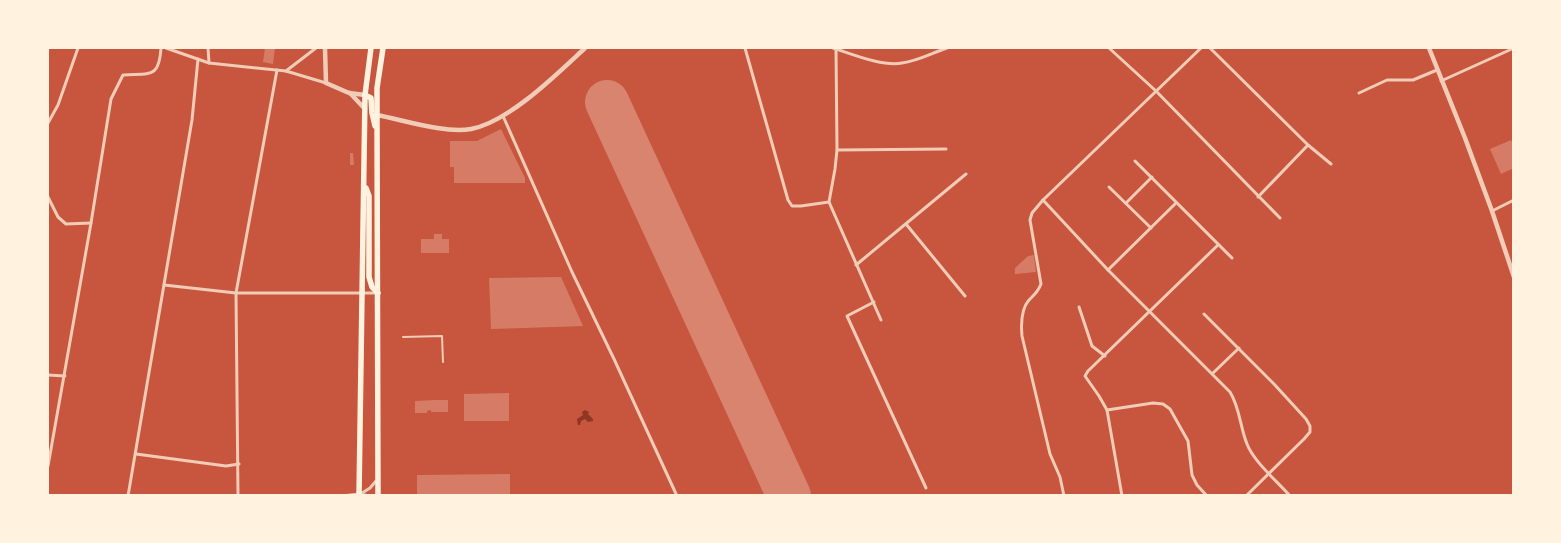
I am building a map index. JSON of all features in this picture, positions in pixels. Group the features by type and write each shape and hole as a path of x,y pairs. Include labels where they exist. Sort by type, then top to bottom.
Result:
{"highway":[{"path":"359,495 365,109 371,48"},
{"path":"378,496 377,88 383,48"},
{"path":"366,95 371,98 372,113 377,131"},
{"path":"365,186 369,196 369,277 372,287 378,293"}],"street":[{"path":"48,122 58,106 78,48"},
{"path":"48,466 65,376 111,99 123,75 153,73 157,69 161,48"},
{"path":"166,48 209,63 286,71 349,92 366,95"},
{"path":"208,48 209,63"},
{"path":"286,71 316,48"},
{"path":"325,48 326,83"},
{"path":"377,115 443,128 471,129 503,116 550,80 585,48"},
{"path":"745,48 788,200 792,206 829,202"},
{"path":"881,320 829,202 837,150 835,48 883,63 900,64 947,48"},
{"path":"1109,48 1156,91 1280,218"},
{"path":"1064,496 1060,477 1050,454 1022,336 1025,307 1038,293 1041,284 1030,220 1032,212 1201,48"},
{"path":"1210,48 1308,145 1332,164"},
{"path":"1429,48 1465,138 1514,277"},
{"path":"1441,81 1513,48"},
{"path":"128,496 192,120 198,59"},
{"path":"238,496 236,293 277,70"},
{"path":"1359,93 1387,80 1413,80 1437,70"},
{"path":"349,92 365,109"},
{"path":"503,116 572,272 677,496"},
{"path":"1258,197 1308,145"},
{"path":"837,150 946,149"},
{"path":"1135,161 1232,258"},
{"path":"856,265 966,174"},
{"path":"1126,203 1152,177"},
{"path":"1109,187 1151,228"},
{"path":"48,197 58,217 66,224 91,223"},
{"path":"1043,200 1108,270 1230,392 1236,401 1247,445 1254,457 1290,496"},
{"path":"1492,211 1514,200"},
{"path":"1108,270 1176,203"},
{"path":"906,224 966,296"},
{"path":"1122,496 1106,410 1085,376 1218,245"},
{"path":"164,285 236,293 378,293"},
{"path":"874,302 847,316 926,488"},
{"path":"1079,307 1092,346 1105,356"},
{"path":"1204,314 1274,384 1306,419 1310,426 1310,432 1304,439 1246,496"},
{"path":"1212,373 1239,348"},
{"path":"48,375 65,376"},
{"path":"1106,410 1153,403 1163,404 1170,409 1188,440 1192,475 1207,496"},
{"path":"136,454 226,466 238,464"},
{"path":"359,495 370,488 378,479"},
{"path":"342,496 370,496"}],"lane":[{"path":"403,337 442,336 443,362"}],"shaded area":[{"path":"585,410 589,412 588,414 593,421 588,422 585,419 578,425 577,419 583,415 582,412"}],"building":[{"path":"265,48 275,48 273,64 263,62"},
{"path":"501,129 525,178 525,183 454,183 454,167 450,167 450,141 477,141"},
{"path":"1511,140 1514,146 1514,168 1501,174 1490,149"},
{"path":"350,153 353,153 354,165 350,165"},
{"path":"434,234 442,234 442,239 449,239 449,253 421,253 421,239 434,239"},
{"path":"1034,255 1036,272 1015,274 1015,268 1028,256"},
{"path":"561,277 583,326 491,329 489,278"},
{"path":"509,393 509,421 464,421 464,394"},
{"path":"448,400 448,412 431,412 431,410 427,411 427,413 415,413 415,401"},
{"path":"510,474 510,496 417,496 417,475"}],"runway":[{"path":"607,102 789,496"}]}
